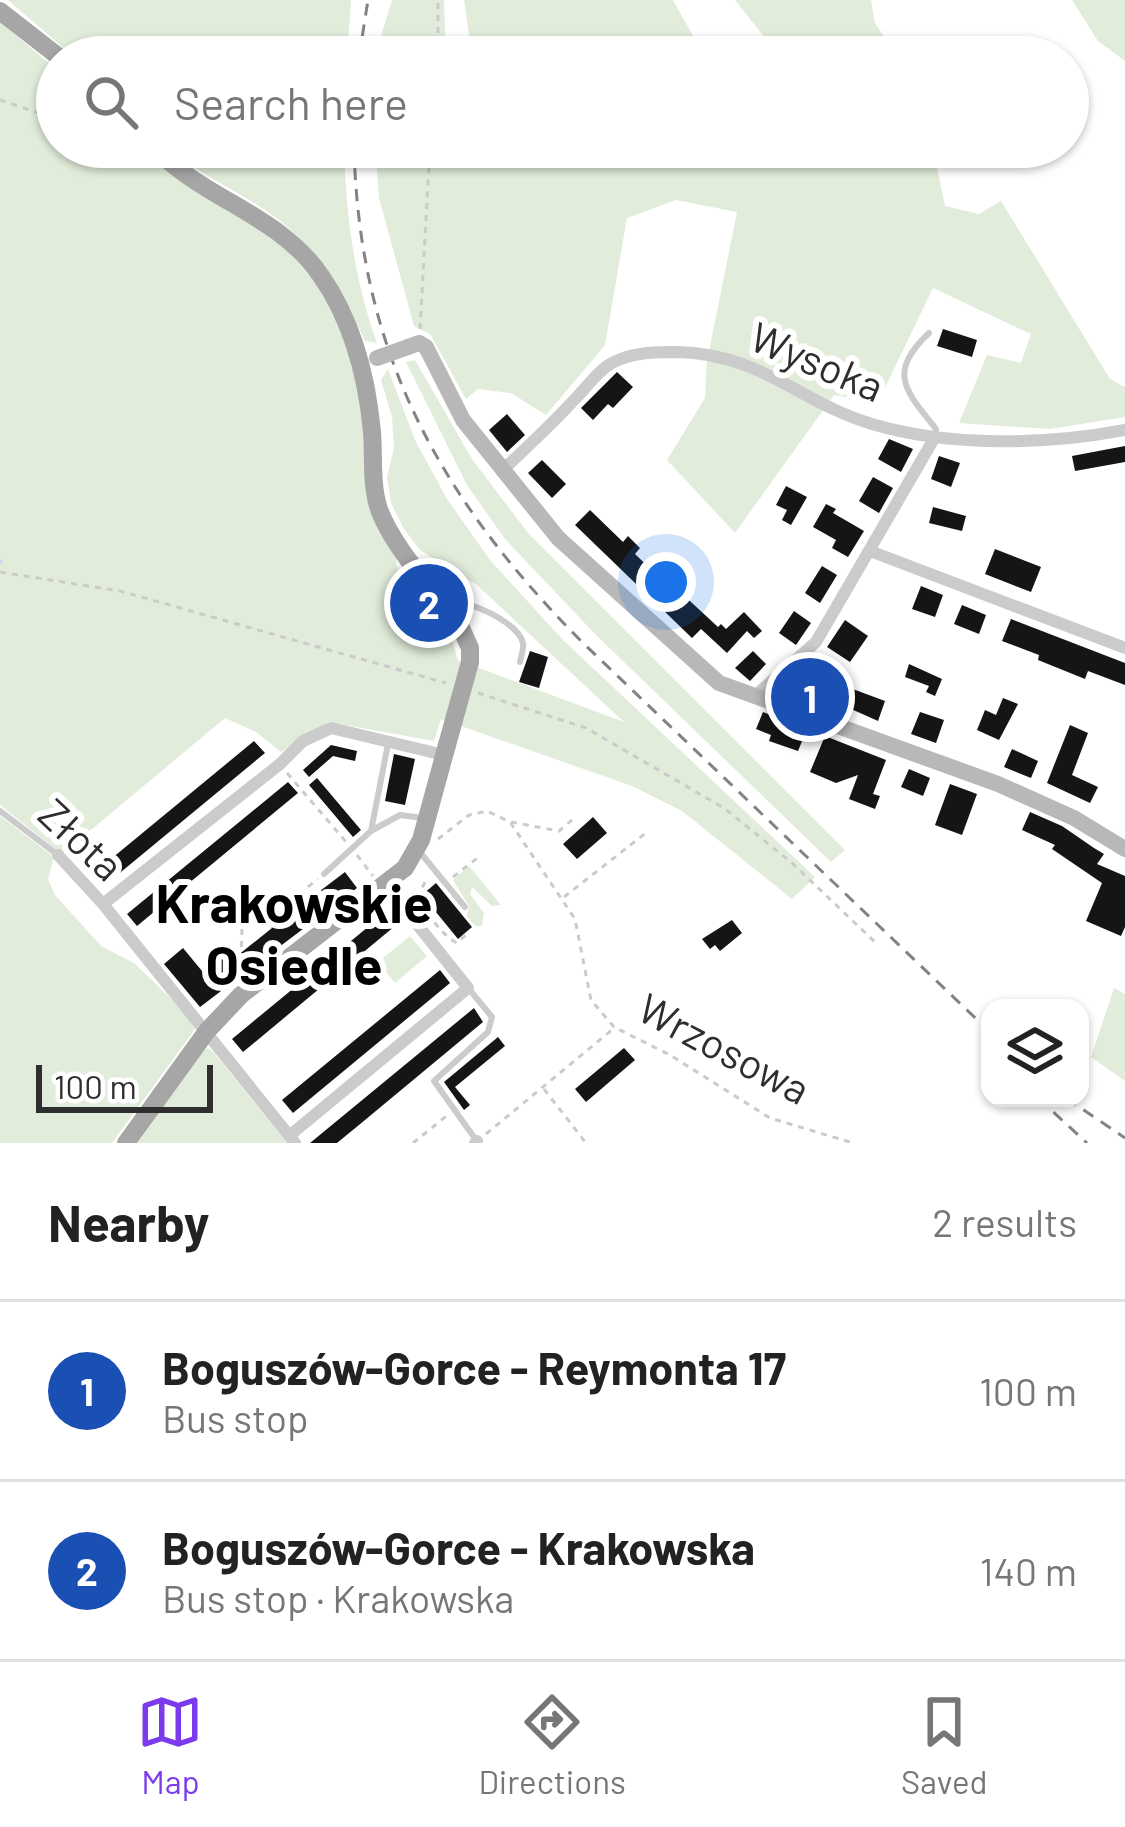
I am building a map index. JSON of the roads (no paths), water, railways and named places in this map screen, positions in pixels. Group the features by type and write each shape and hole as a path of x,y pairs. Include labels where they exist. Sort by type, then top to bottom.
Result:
{"main road":[{"path":"0,10 36,39"},
{"path":"126,1143 206,1031 260,981 405,868 419,844 470,662 461,628 382,517 376,500 365,357 321,275 276,227 199,186 178,168"}],"street":[{"path":"365,357 414,345 426,347 463,420 559,538 719,682 998,784 1074,818 1125,849"},
{"name":"Wysoka","path":"503,470 611,362 649,352 736,360 788,382 837,411 874,425 934,437 1034,443 1125,430"},
{"path":"755,696 816,642 934,437"},
{"path":"870,551 1125,648"},
{"path":"103,904 303,741 331,728 445,750"},
{"name":"Złota","path":"58,855 103,904 292,1140"},
{"path":"292,1140 468,988 383,885"}],"lane":[{"path":"928,333 906,359 903,371 912,400 936,429 934,437"},
{"path":"443,603 460,600 507,624 521,637 520,662"},
{"path":"371,831 388,742"},
{"name":"Złota","path":"0,811 58,855"},
{"path":"325,874 371,831 400,815 426,819"},
{"path":"419,844 465,907"},
{"path":"468,988 492,1017 488,1032 435,1076 435,1087 477,1142"}],"railway":[{"path":"362,36 368,0"},
{"path":"355,168 359,222 372,291 391,356 417,418 487,533 582,642 981,1023"},
{"path":"1048,1107 1087,1143"},
{"path":"1079,1107 1125,1138"}],"place":[{"name":"Boguszów-Gorce - Krakowska","path":"429,603"},
{"name":"Boguszów-Gorce - Reymonta 17","path":"810,697"}],"district":[{"name":"Krakowskie Osiedle","path":"294,935"}]}
